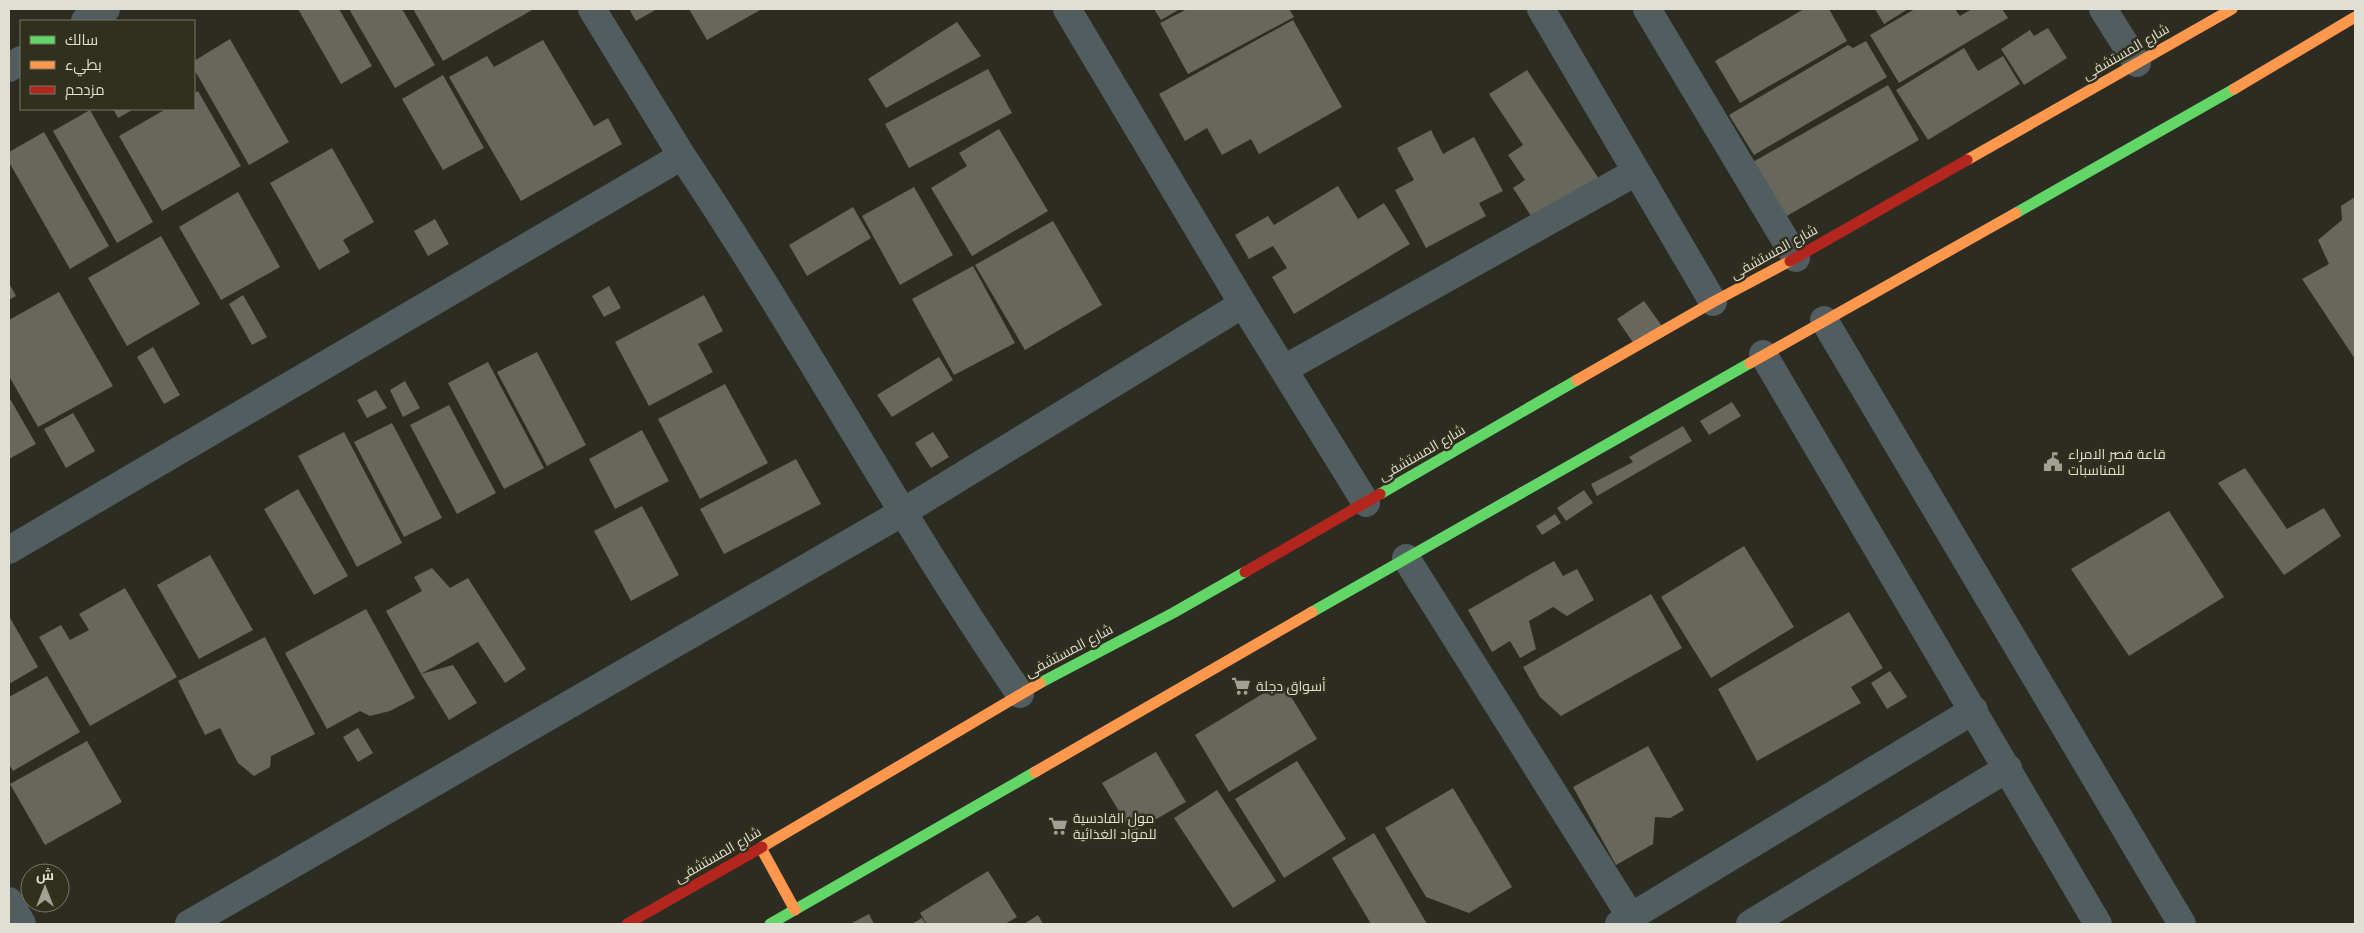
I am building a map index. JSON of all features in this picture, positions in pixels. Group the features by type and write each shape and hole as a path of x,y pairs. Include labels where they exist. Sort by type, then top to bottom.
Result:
{"street":[{"path":"87,20 106,9"},
{"path":"592,9 682,156 740,242 969,619 1020,694"},
{"path":"1068,9 1243,304 1366,503"},
{"path":"1541,9 1713,302"},
{"path":"1647,9 1796,258"},
{"path":"2103,9 2137,63"},
{"name":"شارع المستشفى","path":"627,924 761,848 1020,694 1173,613 1713,302 1796,258 2232,9"},
{"path":"770,924 1762,354 2189,115 2355,17"},
{"path":"9,68 20,61"},
{"path":"9,550 682,156"},
{"path":"1284,369 1636,172"},
{"path":"189,924 903,512 1243,304"},
{"path":"1824,320 2182,924"},
{"path":"1762,354 1974,710 2098,924"},
{"path":"1406,558 1625,921 1974,710"},
{"path":"1750,924 2008,768"},
{"path":"761,848 795,910"},
{"path":"9,902 22,924"}],"building":[{"path":"298,9 339,9 372,66 341,84"},
{"path":"349,9 402,9 435,65 395,88"},
{"path":"413,9 532,9 532,10 443,61"},
{"path":"629,9 657,9 636,21"},
{"path":"689,9 762,9 707,40"},
{"path":"1154,9 1180,9 1161,20"},
{"path":"1187,9 1289,9 1294,17 1188,74 1160,23"},
{"path":"1804,9 1829,9 1847,41 1740,103 1715,61"},
{"path":"1875,9 1908,9 1884,24"},
{"path":"1915,9 1955,9 1960,16 1972,9 2002,9 2008,18 1899,83 1870,35"},
{"path":"1293,20 1342,107 1259,154 1251,139 1222,155 1207,128 1185,141 1159,94"},
{"path":"957,22 981,56 886,108 868,79"},
{"path":"2048,28 2067,58 2024,85 2001,49 2030,30 2034,36"},
{"path":"230,39 289,142 249,165 195,71 195,60"},
{"path":"543,40 594,126 608,118 622,144 521,201 449,77 487,56 494,67"},
{"path":"1866,41 1887,77 1754,155 1729,115 1848,45 1853,48"},
{"path":"1964,48 1978,71 2003,56 2020,84 1928,140 1896,90"},
{"path":"988,69 1012,113 909,168 885,124"},
{"path":"1527,70 1599,179 1535,222 1513,188 1525,180 1508,155 1523,145 1489,94"},
{"path":"443,75 484,148 443,170 402,99"},
{"path":"1888,85 1919,140 1778,221 1746,166"},
{"path":"198,91 241,166 162,211 119,136 164,110 195,110 195,92"},
{"path":"90,110 153,222 117,243 53,131"},
{"path":"114,110 132,110 118,118"},
{"path":"999,129 1048,211 972,256 931,188 967,166 959,153"},
{"path":"1431,130 1443,154 1474,137 1503,191 1479,203 1486,216 1426,248 1395,190 1414,180 1397,148"},
{"path":"44,132 109,246 70,269 9,162 9,152"},
{"path":"332,148 374,222 343,240 350,252 319,270 270,183"},
{"path":"1338,186 1358,219 1384,203 1410,244 1294,314 1272,277 1287,268 1273,246 1249,259 1235,235 1268,216 1274,225"},
{"path":"914,187 953,255 900,285 862,216"},
{"path":"238,192 280,267 221,300 179,227"},
{"path":"2355,197 2355,359 2302,279 2329,264 2318,240 2342,220 2341,206"},
{"path":"853,207 871,238 807,276 789,245"},
{"path":"435,219 449,244 428,256 414,231"},
{"path":"1053,221 1102,305 1025,350 975,265"},
{"path":"161,236 200,304 127,346 88,278"},
{"path":"973,266 1015,343 954,375 912,299"},
{"path":"9,283 16,296 9,300"},
{"path":"609,286 621,308 604,317 592,296"},
{"path":"59,292 113,386 38,427 9,376 9,320"},
{"path":"243,295 267,337 252,345 229,304"},
{"path":"704,295 723,331 698,344 713,372 649,406 615,342"},
{"path":"1644,301 1662,326 1634,344 1617,319"},
{"path":"153,347 180,395 164,404 137,357"},
{"path":"537,352 586,445 547,466 497,372"},
{"path":"939,357 953,380 892,417 877,395"},
{"path":"488,362 544,468 504,489 448,383"},
{"path":"405,381 420,408 403,417 390,390"},
{"path":"725,384 768,463 700,499 658,419"},
{"path":"376,390 387,408 367,418 357,400"},
{"path":"9,397 36,444 9,459"},
{"path":"1732,402 1741,416 1709,435 1700,421"},
{"path":"449,405 496,493 457,514 410,425"},
{"path":"73,413 95,451 66,468 44,429"},
{"path":"392,423 442,518 404,537 354,442"},
{"path":"1683,426 1692,441 1597,496 1591,484 1633,462 1629,457"},
{"path":"642,430 669,481 615,509 589,459"},
{"path":"344,432 402,543 357,567 298,456"},
{"path":"933,432 949,457 931,468 915,443"},
{"path":"796,459 821,504 724,554 700,509"},
{"path":"2245,468 2287,529 2324,508 2341,536 2284,575 2218,483"},
{"path":"298,489 348,576 314,595 264,509"},
{"path":"1584,490 1593,503 1566,521 1557,508"},
{"path":"642,506 679,575 631,601 594,531"},
{"path":"2169,511 2224,597 2129,656 2071,569"},
{"path":"1555,514 1561,523 1542,535 1536,526"},
{"path":"1744,546 1794,627 1711,678 1661,597"},
{"path":"210,555 253,630 199,659 157,585"},
{"path":"1554,561 1563,576 1577,569 1594,600 1567,616 1553,607 1529,621 1536,649 1520,658 1510,641 1492,652 1468,610"},
{"path":"432,568 450,588 468,578 526,669 505,683 478,642 421,674 386,611 422,591 414,577"},
{"path":"125,588 177,677 90,726 39,637 61,625 70,640 89,630 79,614"},
{"path":"1651,594 1682,648 1561,716 1540,697 1523,667"},
{"path":"366,609 415,698 390,711 370,716 360,711 327,729 285,653"},
{"path":"1849,612 1883,668 1851,687 1861,703 1757,761 1718,689"},
{"path":"9,616 38,667 9,684"},
{"path":"265,637 315,734 271,756 270,767 254,776 238,763 220,728 205,735 178,681"},
{"path":"453,665 477,703 449,720 421,674"},
{"path":"1890,671 1907,697 1887,709 1871,683"},
{"path":"47,676 80,732 13,771 9,764 9,697"},
{"path":"1282,682 1317,739 1229,792 1195,735"},
{"path":"358,728 373,753 358,762 343,737"},
{"path":"87,741 122,802 45,845 10,784"},
{"path":"1648,746 1684,810 1670,818 1655,817 1653,844 1616,865 1573,787"},
{"path":"1156,752 1186,802 1132,833 1102,783"},
{"path":"1297,761 1346,839 1284,878 1235,799"},
{"path":"1453,788 1512,887 1469,913 1426,897 1385,828"},
{"path":"1217,790 1276,881 1233,908 1174,818"},
{"path":"1374,833 1427,924 1371,924 1332,858"},
{"path":"988,871 1017,917 1005,924 927,924 920,913"},
{"path":"869,914 874,924 850,924"},
{"path":"1038,915 1043,924 1024,924"},
{"path":"922,918 926,924 912,924"}],"traffic: fast":[{"path":"2016,213 2234,89"},
{"path":"1312,612 1750,363"},
{"path":"1380,494 1577,380"},
{"path":"1040,683 1173,613 1245,572"},
{"path":"770,924 1035,772"}],"traffic: slow":[{"path":"1967,160 2232,9"},
{"path":"2234,89 2355,17"},
{"path":"1750,363 2016,213"},
{"path":"1577,380 1713,302 1790,261"},
{"path":"1035,772 1312,612"},
{"path":"762,847 1040,683"},
{"path":"761,848 795,910"}],"traffic: jam":[{"path":"1790,261 1967,160"},
{"path":"1245,572 1380,494"},
{"path":"627,924 762,847"}],"place":[{"name":"قاعة فصر الامراء للمناسبات","path":"2053,462"},
{"name":"أسواق دجلة","path":"1241,686"},
{"name":"مول القادسية للمواد الغذائية","path":"1058,826"}]}
